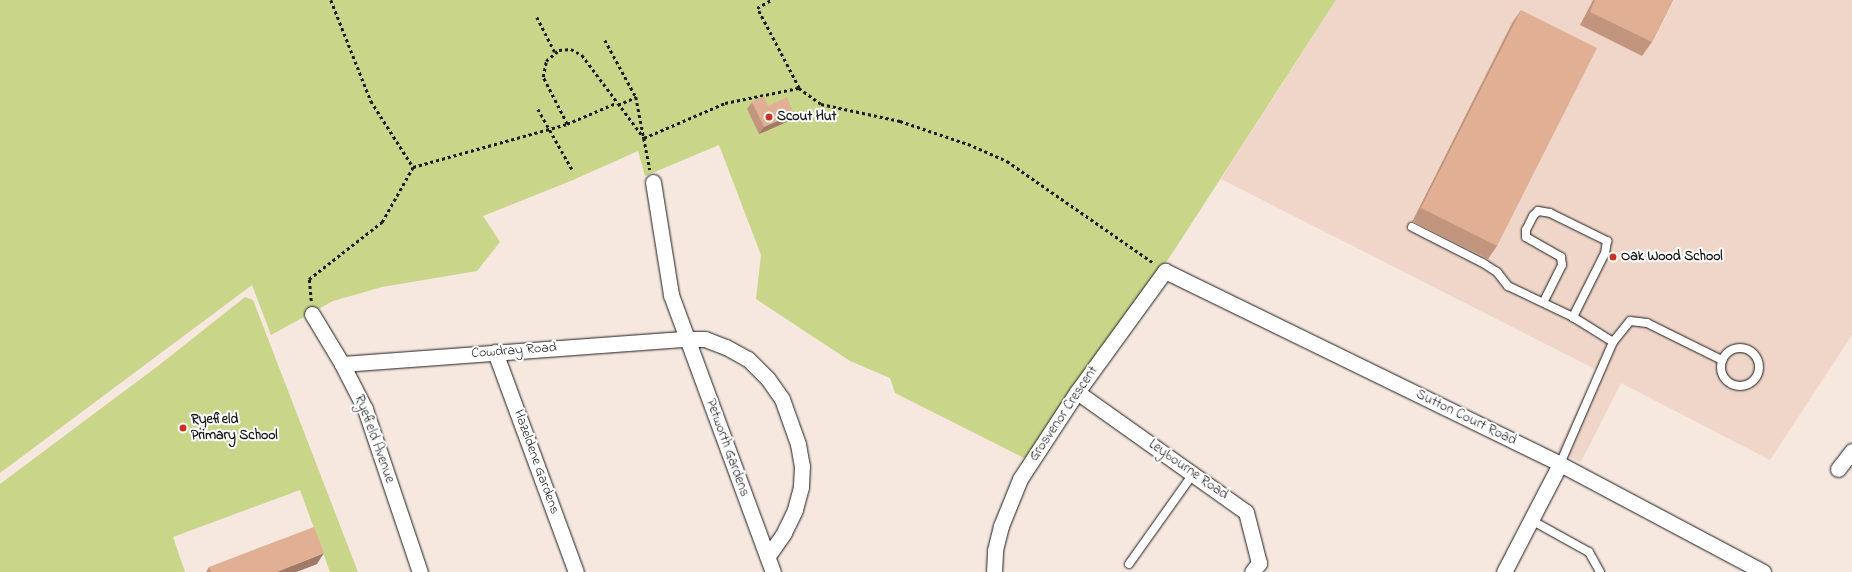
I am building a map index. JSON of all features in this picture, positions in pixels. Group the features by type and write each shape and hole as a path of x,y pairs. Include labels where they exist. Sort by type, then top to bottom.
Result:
{"street":[{"name":"Petworth Gardens","path":"653,182 671,295 773,572"},
{"name":"Grosvenor Crescent","path":"994,572 994,550 1001,526 1020,479 1078,392 1165,270"},
{"name":"Sutton Court Road","path":"1165,270 1560,464 1754,570"},
{"name":"Ryefield Avenue","path":"312,314 342,364 365,409 420,572"},
{"name":"Cowdray Road","path":"342,364 686,339"},
{"path":"686,339 705,339 726,346 748,359 768,379 782,398 792,420 802,466 801,487 795,510 784,532 767,557"},
{"name":"Hazeldene Gardens","path":"495,352 576,572"},
{"name":"Leybourne Road","path":"1078,392 1246,512 1259,563 1252,572"},
{"path":"1838,468 1852,451"},
{"path":"1504,572 1560,464"}],"lane":[{"path":"1544,301 1562,265 1561,257 1526,237 1526,230 1533,216 1538,211 1550,213 1606,242 1605,252 1573,317"},
{"path":"1412,227 1497,272 1508,286 1544,301 1613,342"},
{"path":"1560,464 1610,356 1613,342 1630,321 1647,323 1722,360"},
{"path":"1743,348 1755,354 1760,366 1759,372 1756,378 1746,385 1734,385 1722,372 1722,360 1731,351 1743,348"},
{"path":"1129,564 1193,474"},
{"path":"1531,520 1589,552 1600,572"}],"path":[{"path":"330,0 371,101 414,167"},
{"path":"771,0 757,8 799,88 821,104 900,121 968,144 1007,161 1165,270"},
{"path":"537,17 555,52"},
{"path":"605,40 636,97 653,182"},
{"path":"567,124 543,77 546,61 555,52 571,49 582,56 644,138"},
{"path":"644,138 724,103 799,88"},
{"path":"312,314 309,279 382,222 414,167 567,124 636,97"},
{"path":"538,109 551,129 572,169"}],"shaded area":[{"name":"Oak Wood School","path":"1336,0 1852,0 1852,335 1770,460 1621,383 1581,462 1557,451 1597,370 1221,179"}],"green space":[{"path":"0,0 1336,0 1175,249 1032,462 895,393 890,378 850,361 756,299 761,255 719,145 645,176 638,151 573,180 483,216 500,242 477,271 382,287 333,301 271,335 252,285 0,473"},
{"name":"Ryefield Primary School","path":"245,297 253,300 358,572 330,572 300,490 173,537 185,572 0,572 0,484 158,366"}],"building":[{"path":"1595,0 1673,0 1652,42 1590,12"},
{"path":"1521,10 1597,48 1497,246 1421,208"},
{"path":"764,96 768,106 787,97 794,114 764,127 752,102"},
{"path":"314,527 324,553 277,572 211,572 209,567"}],"place":[{"name":"Scout Hut","path":"769,117"},
{"name":"Oak Wood School","path":"1613,257"},
{"name":"Ryefield Primary School","path":"183,428"}]}
